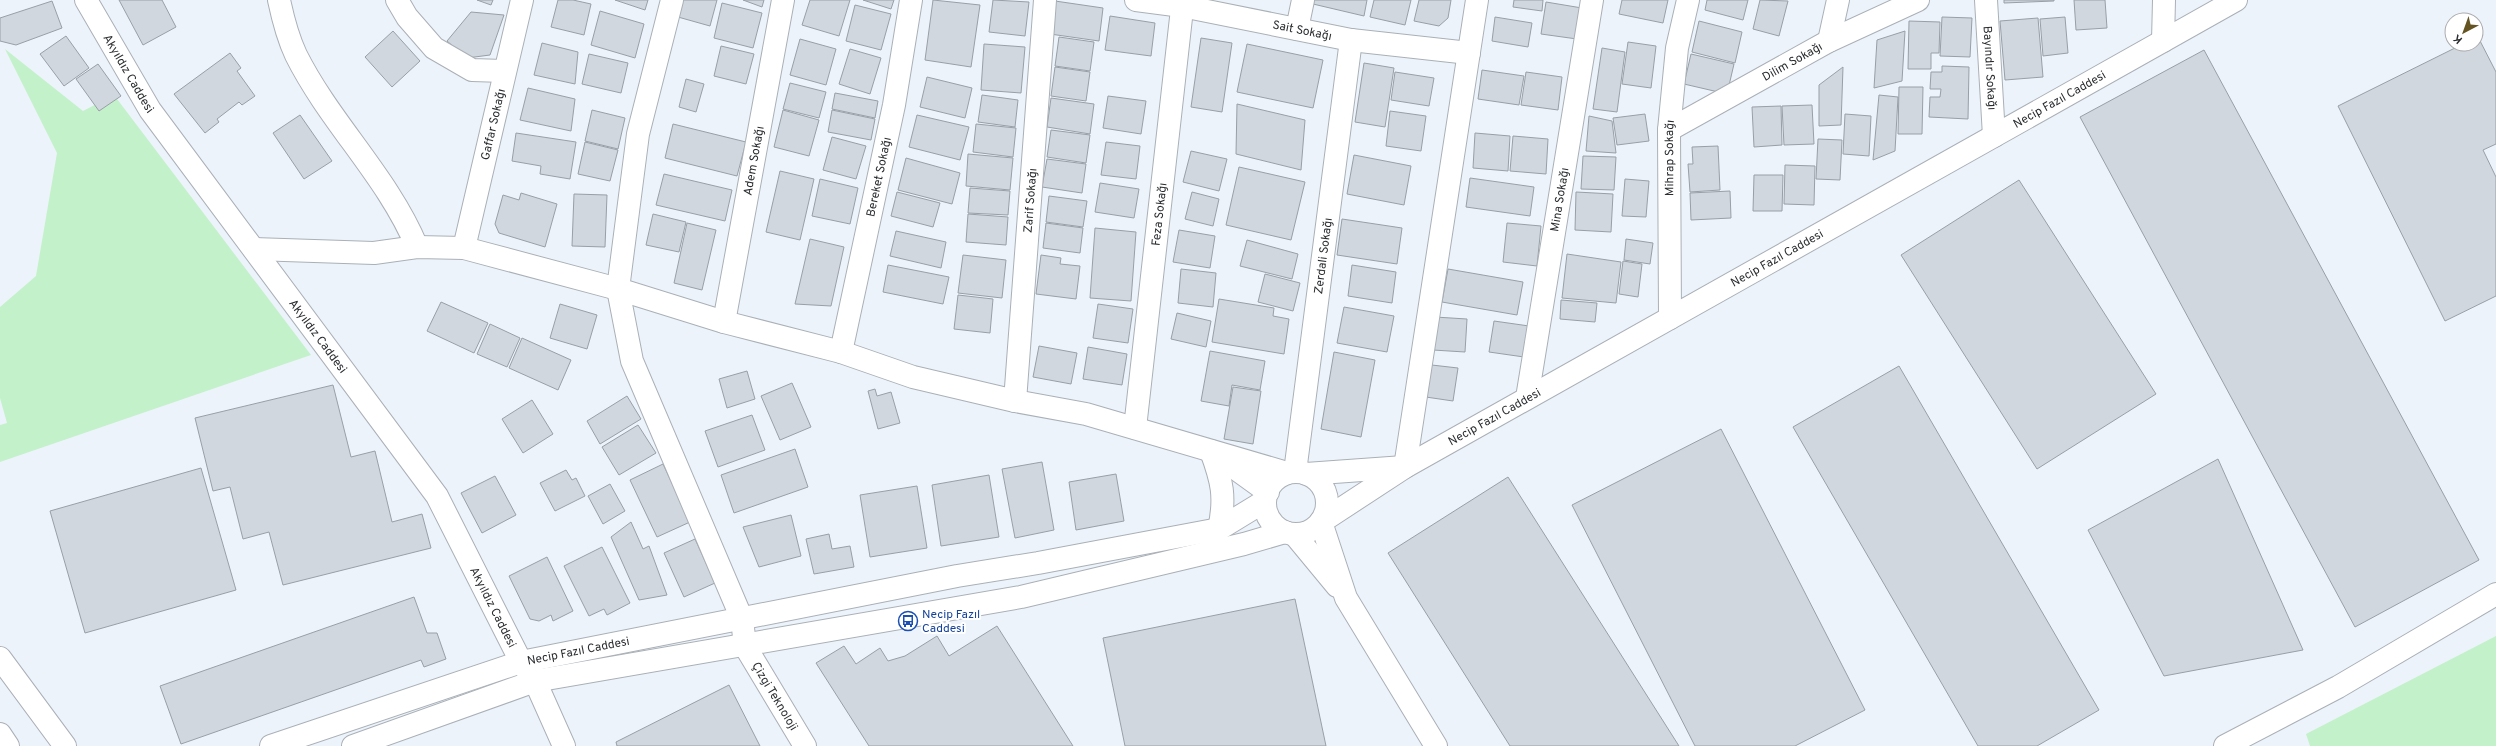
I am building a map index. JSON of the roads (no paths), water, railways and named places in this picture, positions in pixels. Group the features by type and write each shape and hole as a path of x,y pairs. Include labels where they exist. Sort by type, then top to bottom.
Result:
{"street":[{"name":"Akyıldız Caddesi","path":"86,0 150,110 437,496 521,662 535,681 564,746"},
{"path":"279,0 284,23 295,54 311,83 406,219 417,247"},
{"path":"397,0 406,17 434,48 472,70 504,72"},
{"name":"Gaffar Sokağı","path":"464,248 522,0"},
{"path":"672,0 638,134 618,289 632,362 742,618 745,646"},
{"name":"Adem Sokağı","path":"724,322 783,0"},
{"name":"Bereket Sokağı","path":"841,352 894,106 911,0"},
{"name":"Zarif Sokağı","path":"1015,401 1045,0"},
{"name":"Sait Sokağı","path":"1136,0 1183,3 1350,40 1469,53"},
{"path":"1298,29 1303,0"},
{"path":"1436,746 1346,598 1290,533 1270,520 1266,497 1272,484 1296,473 1405,467 1477,0"},
{"name":"Mina Sokağı","path":"1527,398 1592,0"},
{"name":"Mihrap Sokağı","path":"1670,318 1669,130 1677,48 1688,0"},
{"path":"1829,41 1838,0"},
{"name":"Dilim Sokağı","path":"1669,130 1829,41 1918,0"},
{"name":"Bayındır Sokağı","path":"1986,0 1994,136"},
{"path":"2163,41 2164,0"},
{"name":"Necip Fazıl Caddesi","path":"1321,522 1405,467 2236,0"},
{"name":"Feza Sokağı","path":"1135,428 1183,3"},
{"name":"Zerdali Sokağı","path":"1296,473 1350,40"},
{"path":"254,249 374,253 417,247 464,248 618,289 724,322 841,352 913,377 1015,401 1086,414 1211,451 1296,473 1322,485 1326,494 1326,514 1321,522 1313,529 1290,533"},
{"path":"1211,451 1266,497"},
{"path":"1211,451 1223,483 1224,510 1219,529"},
{"name":"Necip Fazıl Caddesi","path":"271,746 521,662 957,576 1038,563 1219,529 1266,497"},
{"path":"1321,522 1346,598"},
{"name":"Necip Fazıl Caddesi","path":"354,746 535,681 745,646 1021,597 1290,533"},
{"path":"2225,746 2338,687 2496,594"},
{"name":"Çizgi Teknoloji","path":"745,646 805,746"},
{"path":"0,658 65,746"},
{"path":"0,734 8,746"}],"place":[{"name":"Necip Fazıl Caddesi","path":"908,621"}]}
